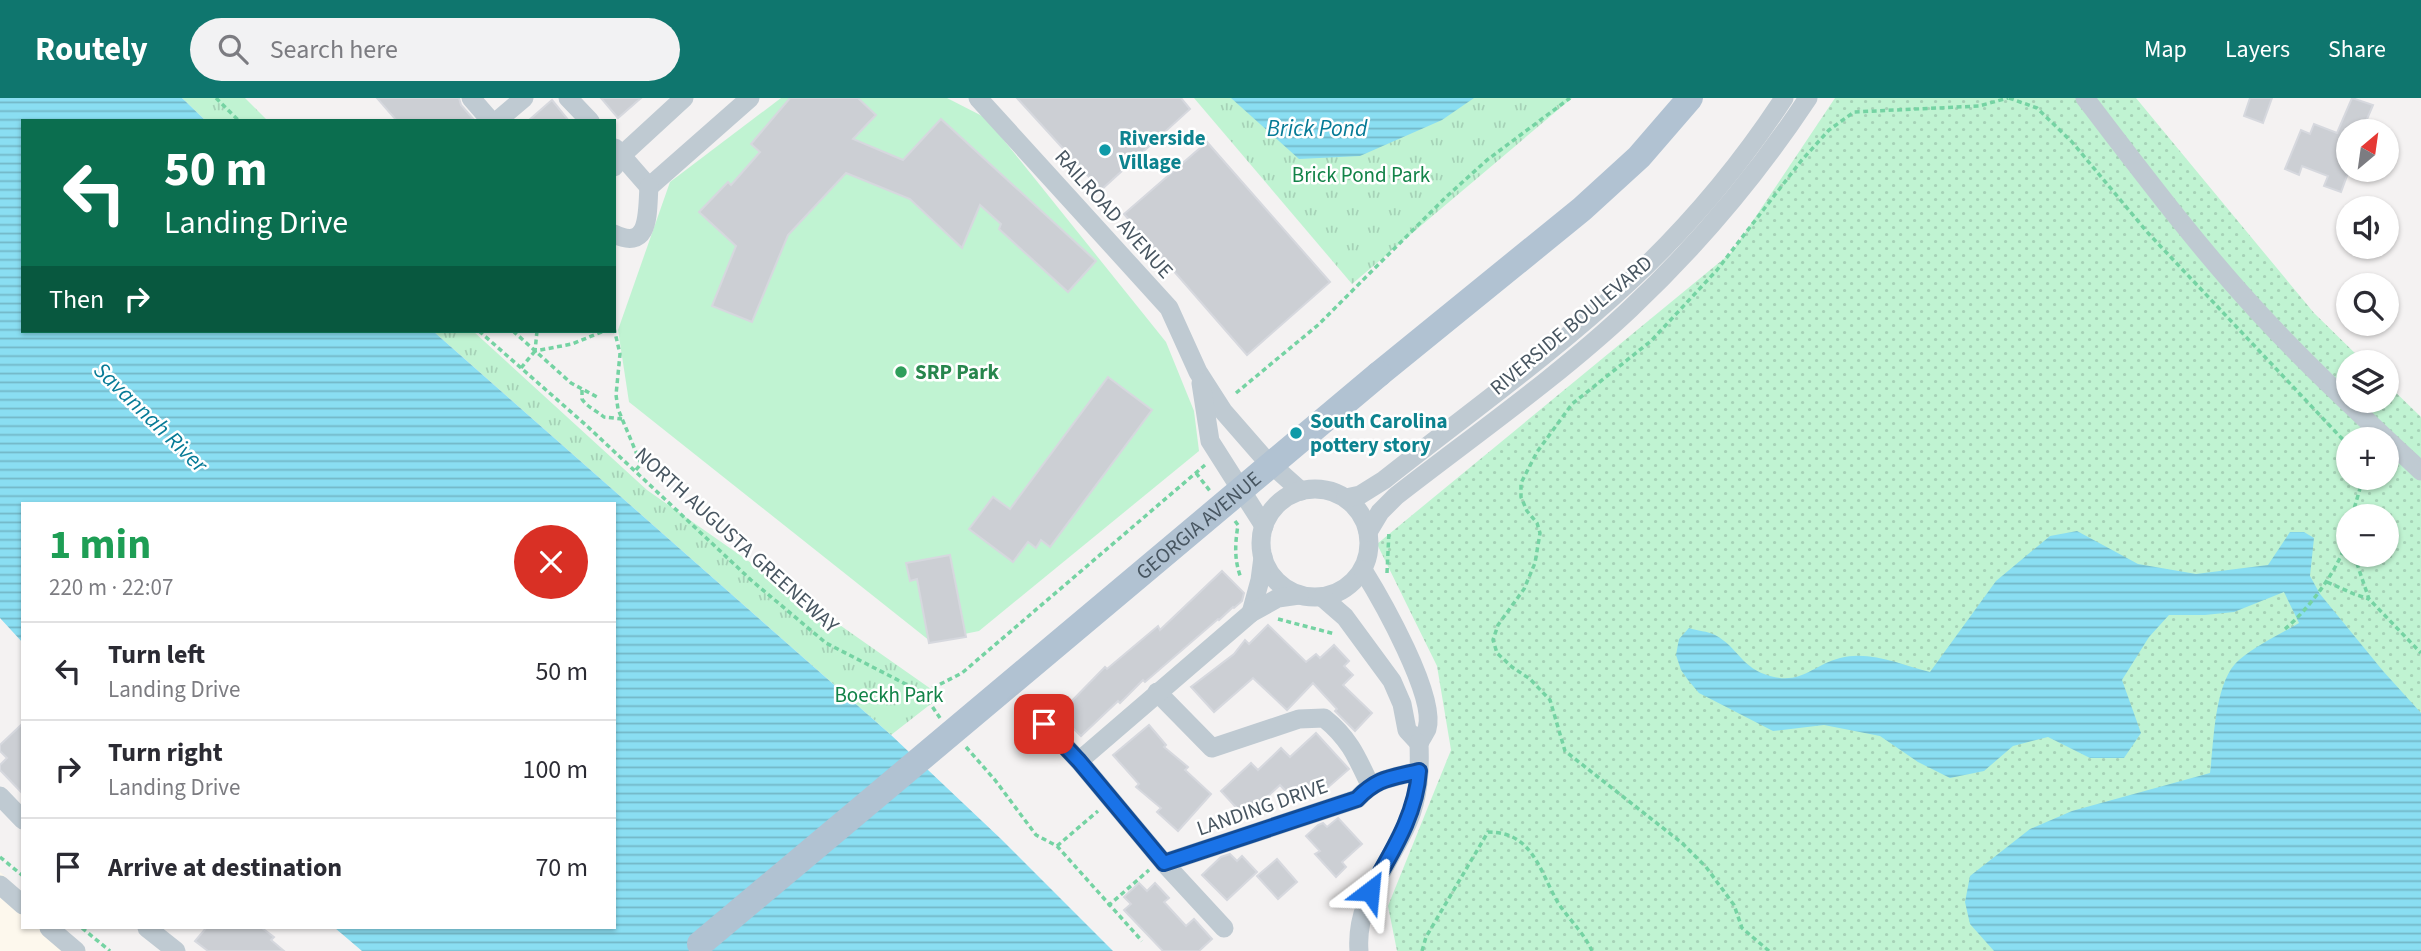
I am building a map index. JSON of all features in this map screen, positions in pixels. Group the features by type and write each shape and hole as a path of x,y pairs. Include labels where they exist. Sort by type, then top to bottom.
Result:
{"main road":[{"name":"GEORGIA AVENUE","path":"695,947 1379,374 1582,209 1639,157 1690,98"}],"street":[{"path":"471,98 489,119"},
{"path":"499,119 524,98"},
{"path":"568,98 588,119"},
{"path":"649,187 617,156 684,98"},
{"path":"616,235 623,239 634,239 641,234 645,228 649,187 750,98"},
{"name":"RAILROAD AVENUE","path":"978,98 1169,309 1198,372 1223,411 1264,458 1301,491"},
{"name":"RIVERSIDE BOULEVARD","path":"1346,498 1360,495 1384,480 1584,322 1631,280 1683,226 1732,169 1784,98"},
{"name":"RIVERSIDE BOULEVARD","path":"1368,532 1380,512 1396,496 1568,362 1628,311 1675,265 1751,179 1808,98"},
{"path":"2085,98 2217,266 2259,313 2305,362 2421,471"},
{"name":"RAILROAD AVENUE","path":"1198,372 1210,441 1264,526"},
{"path":"1079,761 1251,612 1278,598 1333,595 1351,584 1363,570 1370,544 1366,522 1354,505 1346,498 1325,490 1301,491 1279,503 1264,526 1261,542 1261,580 1251,612"},
{"path":"1263,557 1277,582 1299,595"},
{"path":"1359,951 1360,921 1364,906 1408,822 1414,803 1419,771 1419,743 1427,727 1425,703 1419,681 1404,645 1363,570"},
{"path":"1322,597 1345,617 1392,681 1402,704 1407,730 1419,743"},
{"path":"1157,692 1212,748 1299,719 1324,718 1337,728 1350,744 1370,785"},
{"path":"1027,705 1079,761 1157,866 1224,928"},
{"name":"LANDING DRIVE","path":"1157,866 1357,799 1370,785 1419,771"},
{"path":"0,796 21,818"},
{"path":"0,886 21,903"},
{"path":"50,929 76,951"},
{"path":"148,929 176,951"}],"path":[{"path":"216,98 237,119"},
{"path":"1236,393 1318,326 1445,198 1487,160 1570,98"},
{"path":"1769,951 1742,928 1734,905 1706,867 1690,851 1565,751 1550,700 1531,679 1497,653 1493,640 1498,625 1524,589 1535,563 1540,533 1521,497 1521,484 1536,452 1572,404 1651,341 1717,270 1801,161 1829,130 1854,111 1979,106 2008,98 2037,108 2072,142 2148,233 2336,432"},
{"name":"NORTH AUGUSTA GREENEWAY","path":"482,333 751,580 826,643 923,692"},
{"path":"515,333 571,383 599,398"},
{"path":"520,368 535,351 537,333"},
{"path":"535,351 572,344 599,333"},
{"path":"615,333 620,354 617,395 622,419 641,464 635,471"},
{"path":"582,389 582,399 587,405 606,418 622,419"},
{"path":"945,723 923,692 962,673 1218,453"},
{"path":"1386,579 1389,525"},
{"path":"2285,629 2327,582 2336,563"},
{"path":"2358,567 2369,598 2421,653"},
{"path":"2327,582 2369,598"},
{"path":"961,742 995,780 1036,835 1057,846 1142,941"},
{"path":"1057,846 1100,810"},
{"path":"1422,951 1426,937 1488,832 1502,832 1522,841 1541,868 1558,903 1585,935 1592,951"},
{"path":"0,856 21,874"},
{"path":"1108,906 1157,866"},
{"path":"83,929 110,951"}],"shaded area":[{"path":"0,872 21,891 21,929 62,929 87,951 0,951"}],"green space":[{"path":"182,98 245,98 266,119 204,119"},
{"name":"SRP Park","path":"781,98 947,98 986,118 1166,342 1194,411 1199,451 979,631 930,641 629,402 618,330 670,182"},
{"name":"Brick Pond Park","path":"1194,98 1572,98 1352,284"},
{"path":"1835,98 2136,98 2314,313 2352,350 2336,350 2336,413 2399,413 2399,396 2421,417 2421,951 1397,951 1388,906 1451,750 1437,666 1377,544 1732,252"},
{"name":"Boeckh Park","path":"435,333 475,333 647,490 941,696 891,735"}],"water":[{"name":"Savannah River","path":"0,98 182,98 204,119 21,119 21,333 435,333 891,735 1001,839 1113,951 362,951 336,929 616,929 616,502 21,502 21,641 0,618"},
{"name":"Brick Pond","path":"1231,98 1474,98 1442,120 1360,156 1299,159"},
{"path":"2077,531 2138,564 2196,574 2268,565 2290,532 2304,532 2314,538 2310,576 2320,594 2421,713 2421,951 1994,951 1970,924 1965,902 1970,876 2030,829 2072,811 2210,773 2220,697 2231,670 2253,650 2299,623 2284,592 2234,612 2169,615 2149,637 2122,680 2141,733 2124,758 2090,758 2048,737 2013,746 1984,771 1950,778 1918,762 1880,736 1824,725 1773,731 1699,693 1681,670 1676,655 1679,639 1689,628 1715,635 1752,668 1770,676 1799,676 1831,661 1851,656 1886,659 1930,672 1996,581 2050,536"}],"building":[{"path":"377,98 459,98 461,105 473,119 395,119"},
{"path":"601,98 641,98 618,118"},
{"path":"790,98 858,98 876,115 853,139 903,160 941,119 1096,261 1068,292 999,229 1001,224 980,205 962,248 910,199 846,173 788,235 752,322 712,306 736,246 699,212 728,182 731,185 760,152 751,144"},
{"name":"Riverside Village","path":"1017,98 1181,98 1190,109 1101,190"},
{"path":"2250,98 2272,98 2263,123 2244,116"},
{"path":"2352,98 2373,105 2367,119 2343,119"},
{"path":"552,100 567,119 530,119"},
{"path":"2314,124 2336,133 2336,182 2345,182 2341,192 2324,186 2328,176 2302,166 2299,175 2285,169 2301,130 2310,134"},
{"path":"1207,142 1330,282 1247,355 1124,214"},
{"path":"1108,377 1152,410 1050,547 1041,540 1036,548 1028,542 1013,562 969,529 993,497 1010,509"},
{"path":"950,555 966,637 929,643 917,579 910,581 906,563"},
{"path":"1222,571 1244,593 1242,601 1145,682 1143,680 1081,736 1059,714 1105,667 1107,669 1158,626 1160,630"},
{"path":"1268,625 1306,662 1316,654 1320,658 1334,645 1349,661 1344,666 1353,675 1343,685 1372,713 1355,731 1313,683 1287,710 1253,678 1214,712 1191,687 1234,654 1245,640 1249,644"},
{"path":"21,725 21,792 0,770 0,765 7,758 0,751 0,745"},
{"path":"1149,725 1166,745 1164,747 1188,767 1185,770 1211,794 1178,831 1157,812 1161,808 1136,787 1139,784 1113,755"},
{"path":"1316,733 1349,769 1325,790 1315,780 1294,800 1280,785 1245,817 1221,791 1251,763 1258,770 1281,748 1290,757"},
{"path":"1338,818 1362,844 1342,862 1346,867 1336,877 1315,854 1320,851 1306,836 1318,825 1323,823 1327,827"},
{"path":"1230,854 1237,861 1242,856 1257,872 1227,900 1202,875 1221,857"},
{"path":"1277,859 1297,882 1278,899 1257,876"},
{"path":"1139,883 1147,891 1155,883 1169,898 1164,902 1186,926 1194,919 1212,939 1199,951 1163,951 1124,910 1131,904 1124,897"},
{"path":"205,929 263,929 274,937 271,940 284,951 208,951 195,941"}],"place":[{"name":"Riverside Village","path":"1105,150"},
{"name":"SRP Park","path":"901,372"},
{"name":"South Carolina pottery story","path":"1296,433"}],"route":[{"path":"1044,724 1079,761 1164,863 1357,799 1370,785 1378,781 1419,771 1419,784 1408,822 1370,891"}]}
